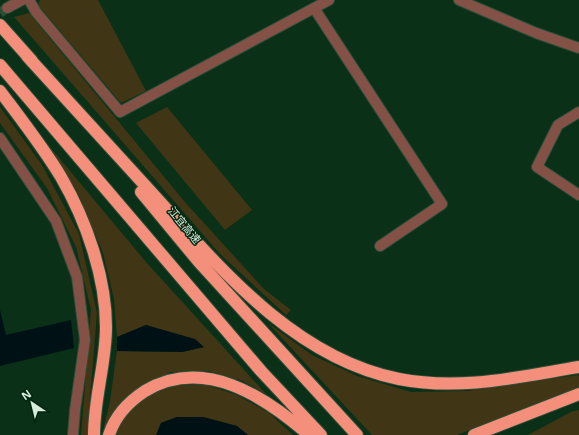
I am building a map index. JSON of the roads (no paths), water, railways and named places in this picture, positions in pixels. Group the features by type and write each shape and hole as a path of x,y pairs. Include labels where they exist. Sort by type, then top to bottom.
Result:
{"highway":[{"name":"江宜高速","path":"0,25 199,262 357,435"},
{"path":"27,56 228,276 286,326 306,341 356,367 375,373 418,382 456,384 507,380 579,367"},
{"path":"0,65 251,359 321,435"},
{"path":"0,90 32,133 61,177 81,216 95,259 103,292 106,326 104,360 94,415 94,435"},
{"path":"108,435 116,418 123,409 140,394 164,382 188,377 211,379 253,394 276,408 309,435"},
{"path":"494,435 524,419 579,394"},
{"path":"474,435 579,402"}],"street":[{"path":"7,8 22,0"},
{"path":"29,0 36,12 120,112 329,0"},
{"path":"459,0 536,33 579,48"},
{"path":"314,8 442,204 380,246"},
{"path":"579,112 558,125 537,167 579,195"},
{"path":"0,138 56,221 77,276 85,340 73,435"}],"tunnel":[{"path":"0,13 7,8"}]}
